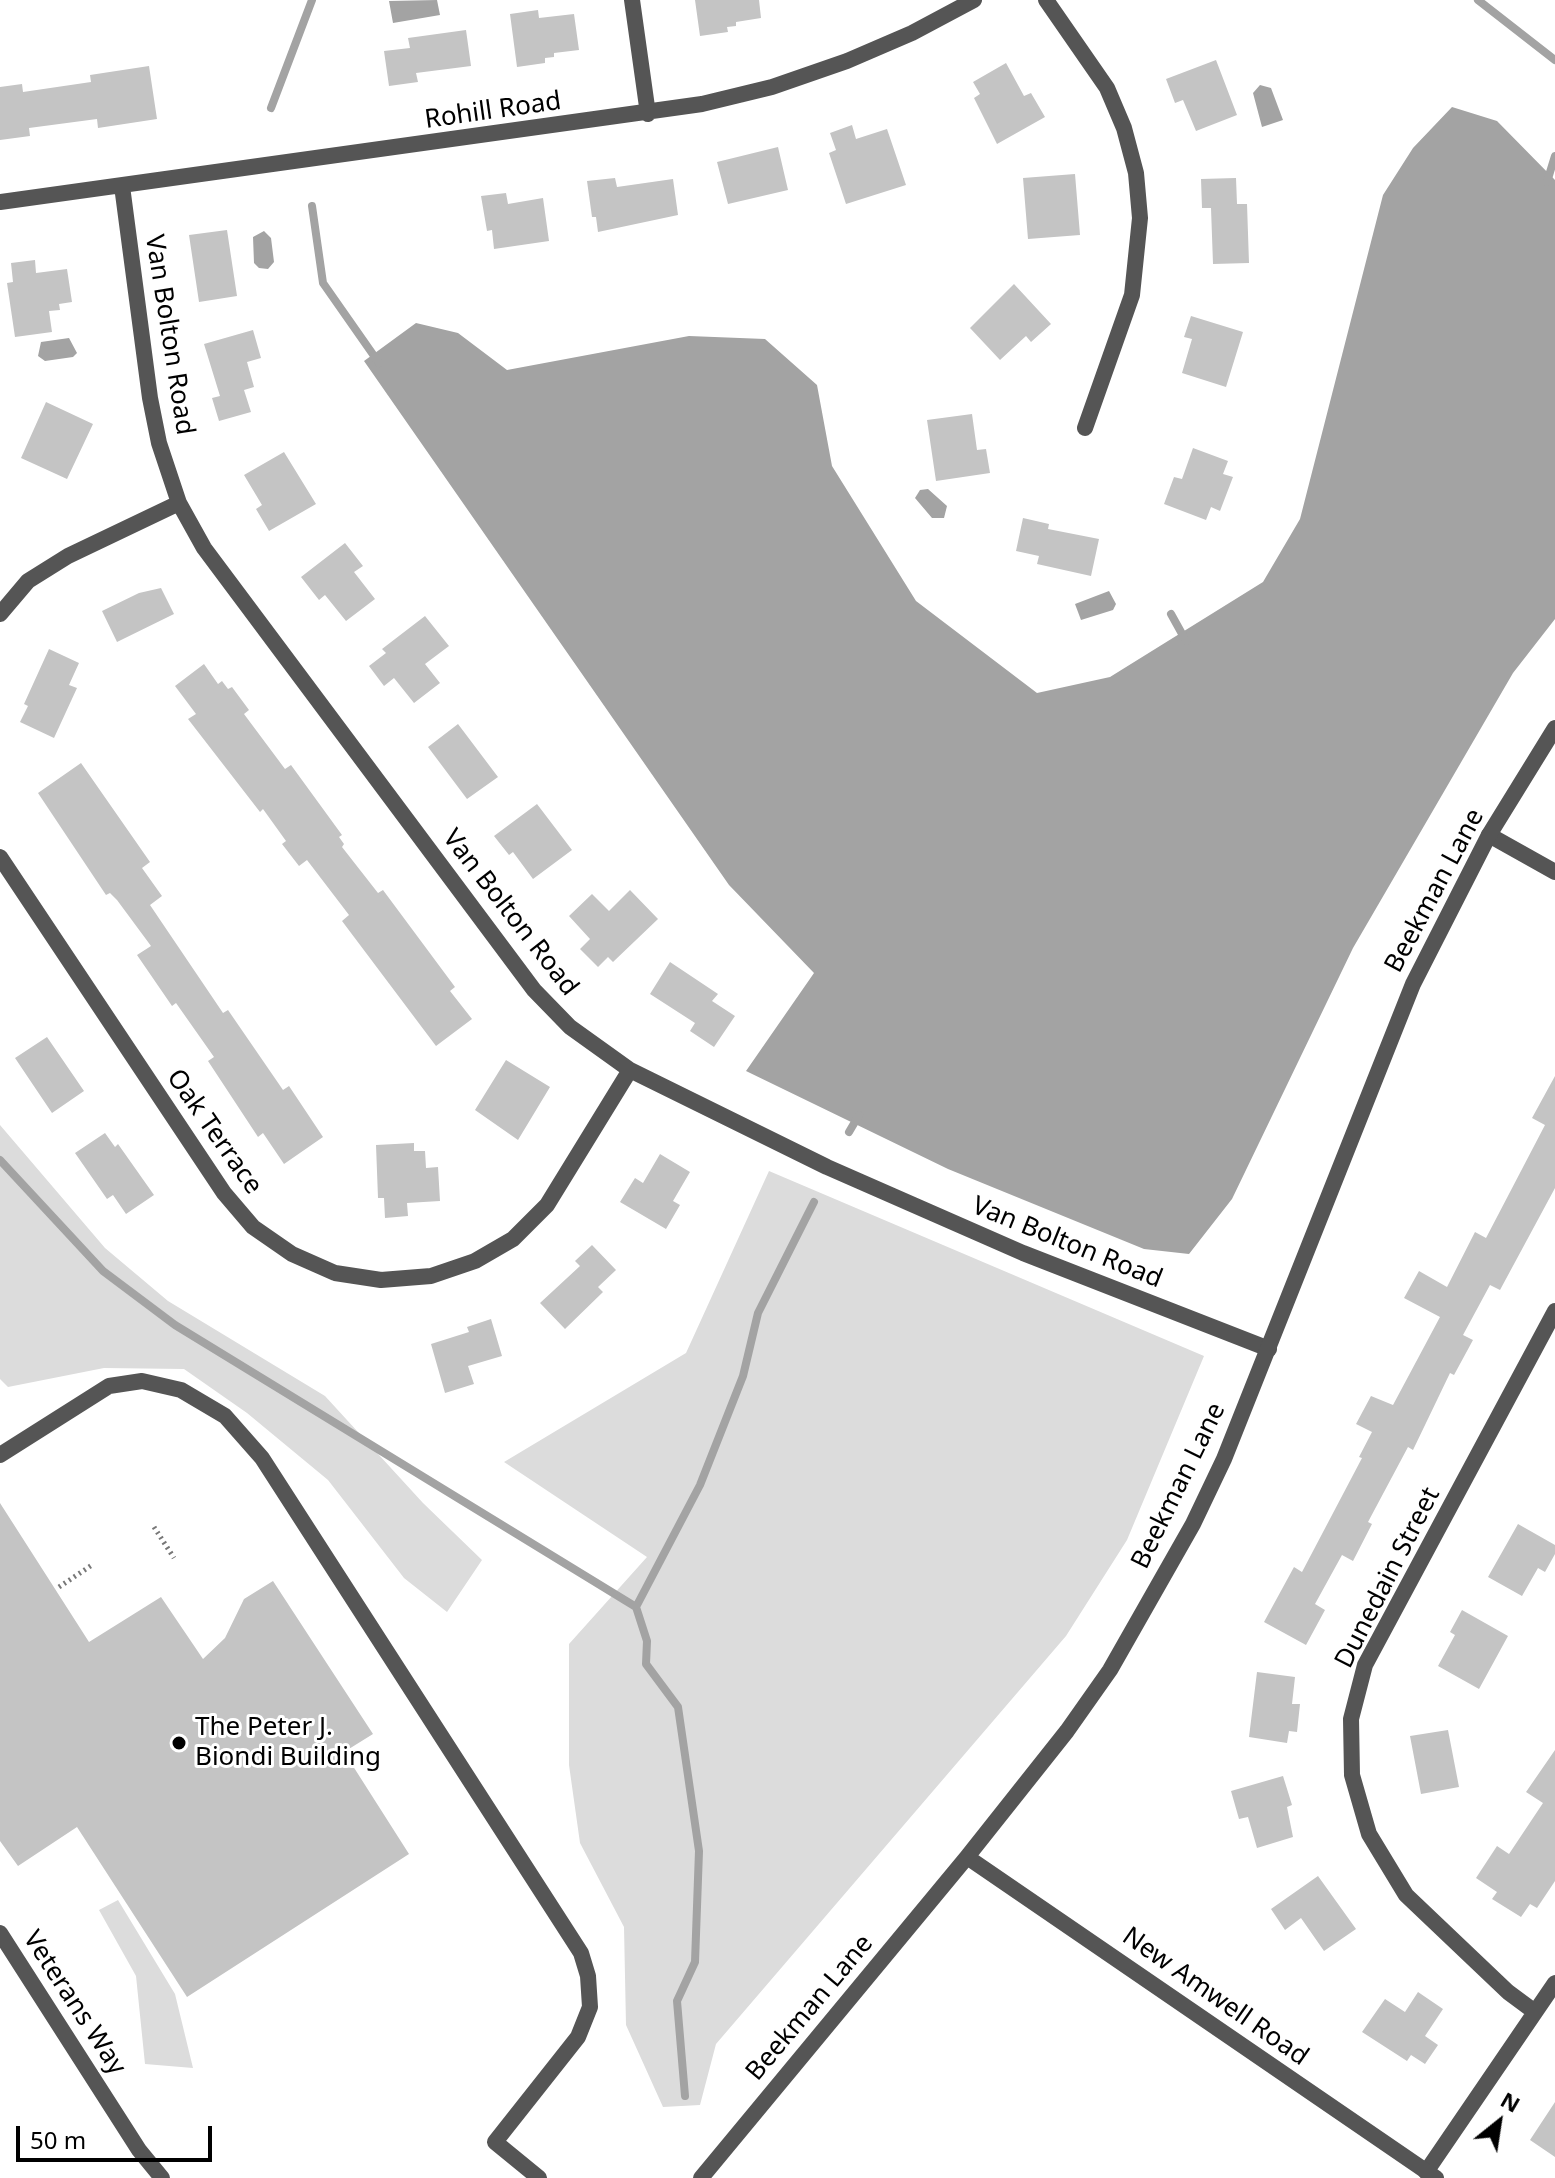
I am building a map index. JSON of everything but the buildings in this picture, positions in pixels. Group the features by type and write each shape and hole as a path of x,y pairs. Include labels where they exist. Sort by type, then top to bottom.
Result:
{"street":[{"path":"632,0 648,114"},
{"name":"Rohill Road","path":"0,202 648,114 772,87 847,61 912,33 974,0"},
{"path":"1046,0 1107,88 1124,128 1136,173 1140,218 1132,295 1085,428"},
{"name":"Van Bolton Road","path":"122,186 150,398 159,443 179,503 204,548 534,990 570,1027 630,1070 947,1221 1269,1349"},
{"path":"0,614 28,581 68,556 179,503"},
{"name":"Beekman Lane","path":"701,2178 967,1857 1067,1731 1110,1670 1193,1524 1269,1349 1381,1056 1437,932 1489,835 1555,728"},
{"path":"1489,835 1555,872"},
{"name":"Oak Terrace","path":"0,857 224,1193 253,1227 292,1254 335,1273 381,1280 431,1276 475,1261 513,1239 547,1205 630,1070"},
{"name":"Dunedain Street","path":"1535,2012 1508,1992 1406,1895 1369,1834 1352,1775 1351,1719 1365,1665 1555,1311"},
{"path":"0,1455 109,1386 142,1381 181,1390 225,1416 262,1458 581,1953 588,1976 590,2007 578,2037 495,2142 539,2178"},
{"name":"New Amwell Road","path":"967,1857 1431,2175"},
{"name":"Veterans Way","path":"0,1933 149,2164 162,2178"},
{"path":"1431,2175 1555,1983"}],"path":[{"path":"154,1527 174,1558"},
{"path":"59,1587 92,1565"}],"shaded area":[{"path":"437,0 440,15 393,23 389,1"},
{"path":"1260,85 1271,88 1283,120 1262,127 1253,93"},
{"path":"1452,107 1497,121 1555,180 1555,619 1513,673 1353,948 1232,1199 1189,1254 1144,1249 948,1169 746,1071 814,973 729,885 364,361 416,323 458,333 507,370 689,336 765,339 817,385 832,466 916,601 1037,693 1110,677 1263,582 1300,519 1383,195 1413,148"},
{"path":"264,231 271,238 274,262 268,269 259,268 254,263 253,237"},
{"path":"69,338 77,353 73,357 45,361 38,356 41,342"},
{"path":"928,489 947,506 944,518 932,518 915,498 920,490"},
{"path":"1109,591 1116,604 1113,610 1081,620 1075,604"},
{"path":"0,1125 105,1248 168,1301 325,1396 423,1503 482,1560 447,1612 404,1578 328,1480 247,1413 184,1369 104,1368 8,1387 0,1379"},
{"path":"769,1171 1204,1356 1127,1540 1066,1636 716,2044 700,2105 663,2107 626,2025 624,1927 580,1843 569,1765 569,1644 647,1557 504,1462 686,1353"},
{"path":"118,1900 175,1994 193,2068 145,2064 136,1976 99,1910"}],"waterway":[{"path":"271,108 312,0"},
{"path":"1478,0 1555,60"},
{"path":"1547,182 1555,156"},
{"path":"312,206 323,283 379,363"},
{"path":"1171,614 1186,641"},
{"path":"849,1132 859,1115"},
{"path":"0,1160 103,1271 175,1325 636,1607 647,1641 646,1664 678,1707 699,1851 695,1962 677,2001 685,2096"},
{"path":"636,1607 700,1485 743,1376 758,1313 814,1202"}],"place":[{"name":"The Peter J. Biondi Building","path":"179,1743"}]}
